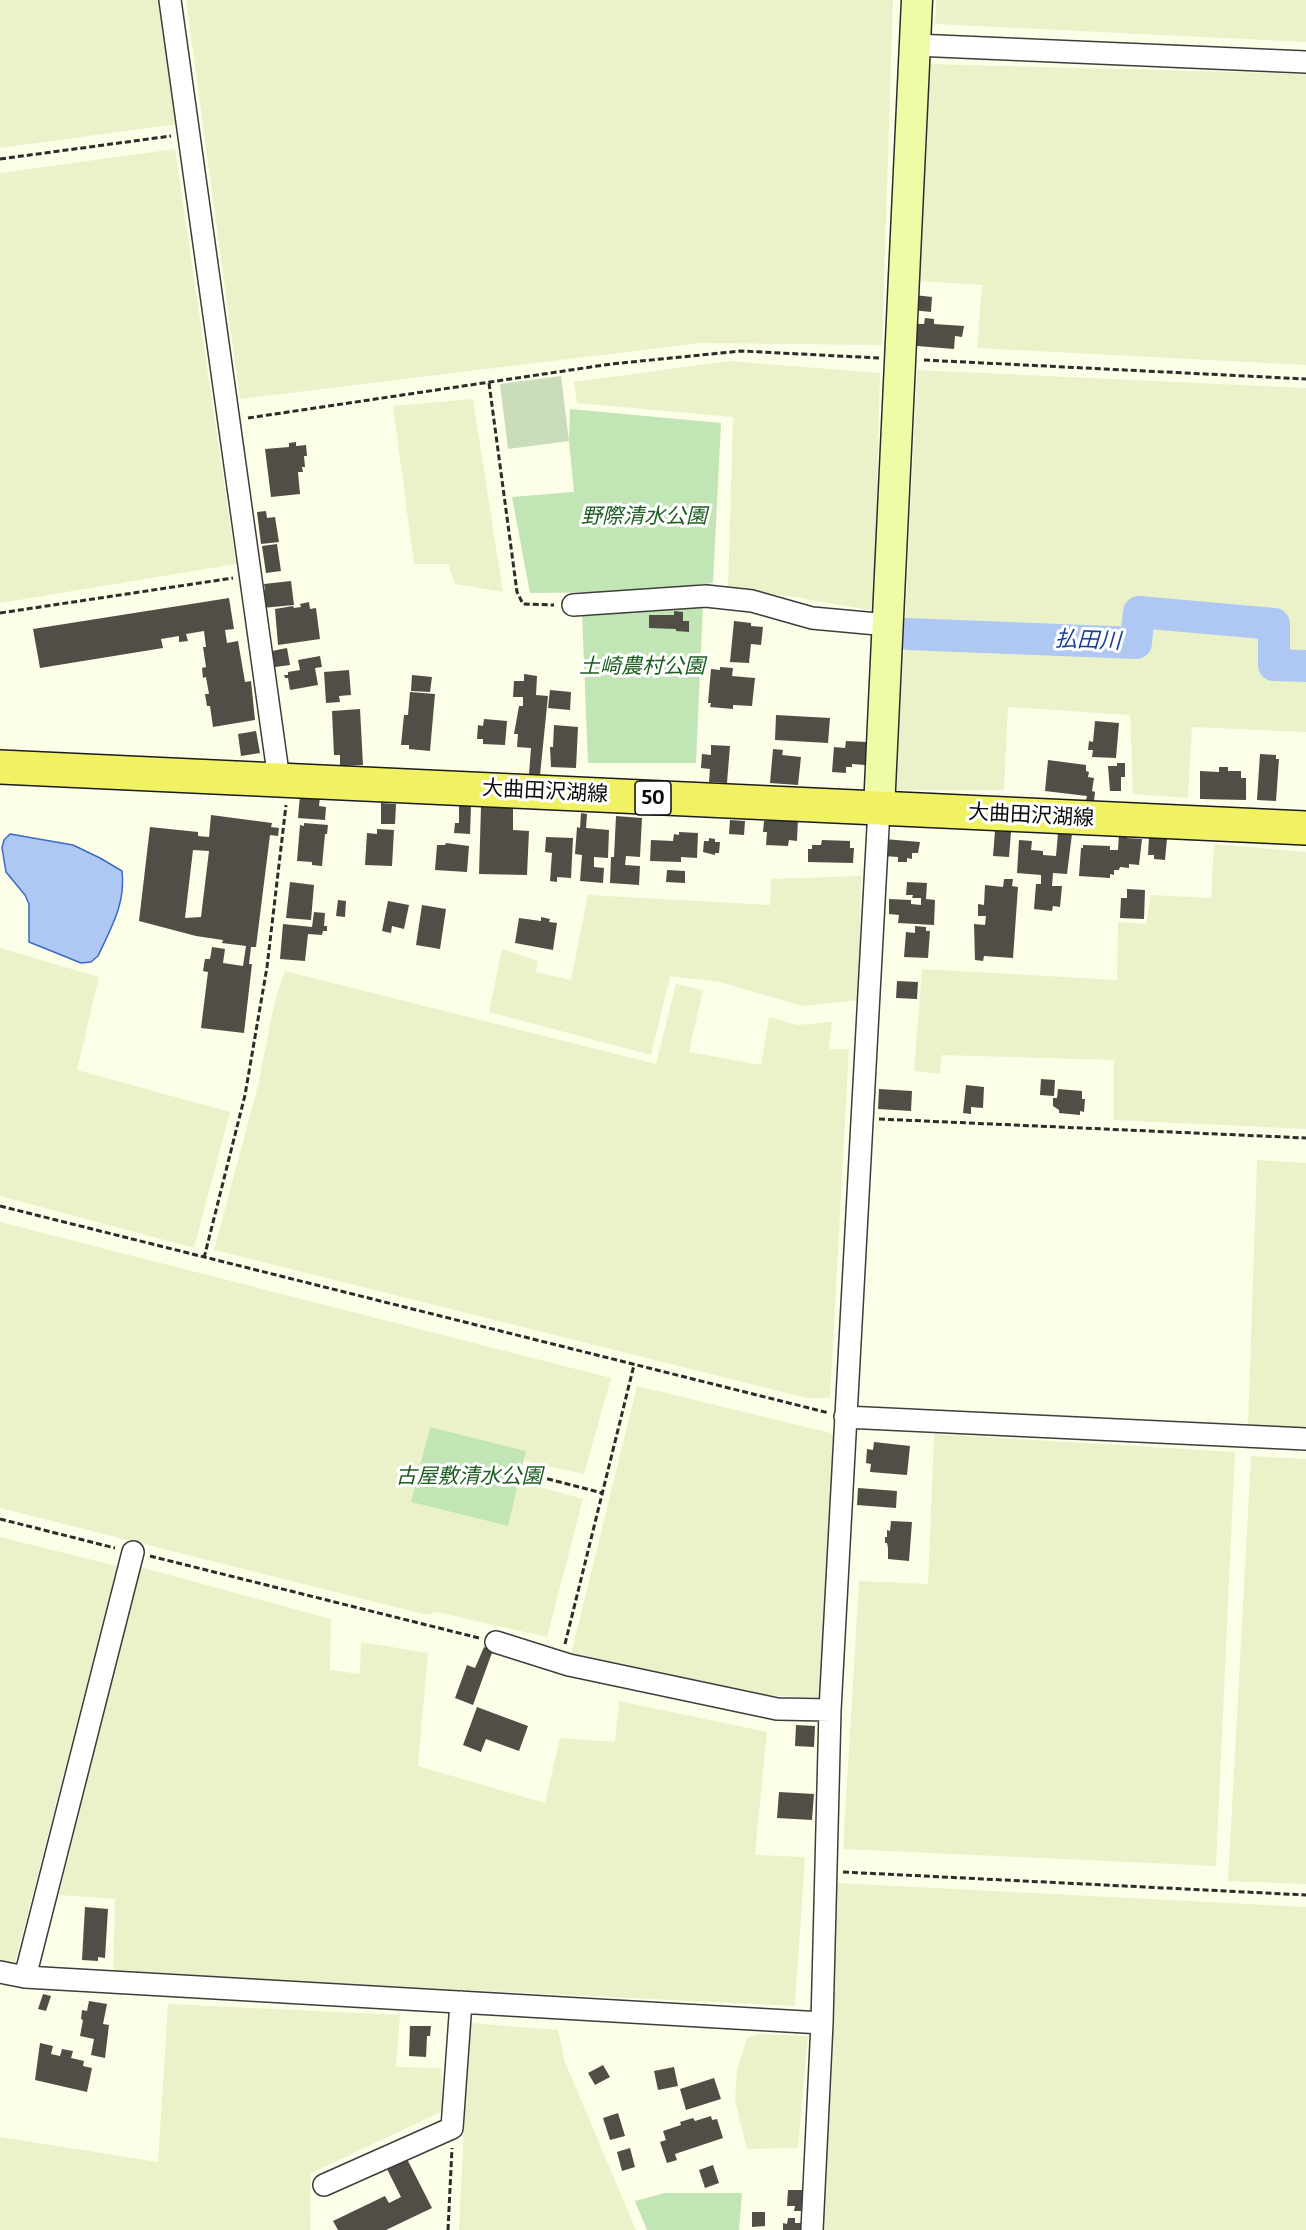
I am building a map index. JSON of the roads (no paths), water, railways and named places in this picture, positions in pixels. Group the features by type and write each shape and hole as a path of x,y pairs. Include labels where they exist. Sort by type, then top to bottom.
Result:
{"main road":[{"name":"大曲田沢湖線","path":"0,767 1306,828"}],"street":[{"path":"170,0 250,575 284,780"},
{"path":"812,2230 822,2023 830,1710 845,1417 864,1118 917,0"},
{"path":"915,45 1306,62"},
{"path":"573,605 706,596 752,601 812,618 888,625"},
{"path":"845,1417 1306,1439"},
{"path":"25,1977 133,1552"},
{"path":"496,1642 561,1663 777,1709 830,1710"},
{"path":"0,1972 25,1977 822,2023"},
{"path":"324,2185 453,2128 461,2002"}],"water":[{"path":"10,834 73,845 122,871 120,905 98,956 91,962 81,963 29,942 29,904 25,895 6,872 2,848 4,840"}],"waterway":[{"name":"払田川","path":"908,634 1136,643 1139,612 1274,624 1274,665 1306,666"}],"park label":[{"name":"野際清水公園","path":"644,517"},
{"name":"土崎農村公園","path":"642,667"},
{"name":"古屋敷清水公園","path":"469,1477"}]}
